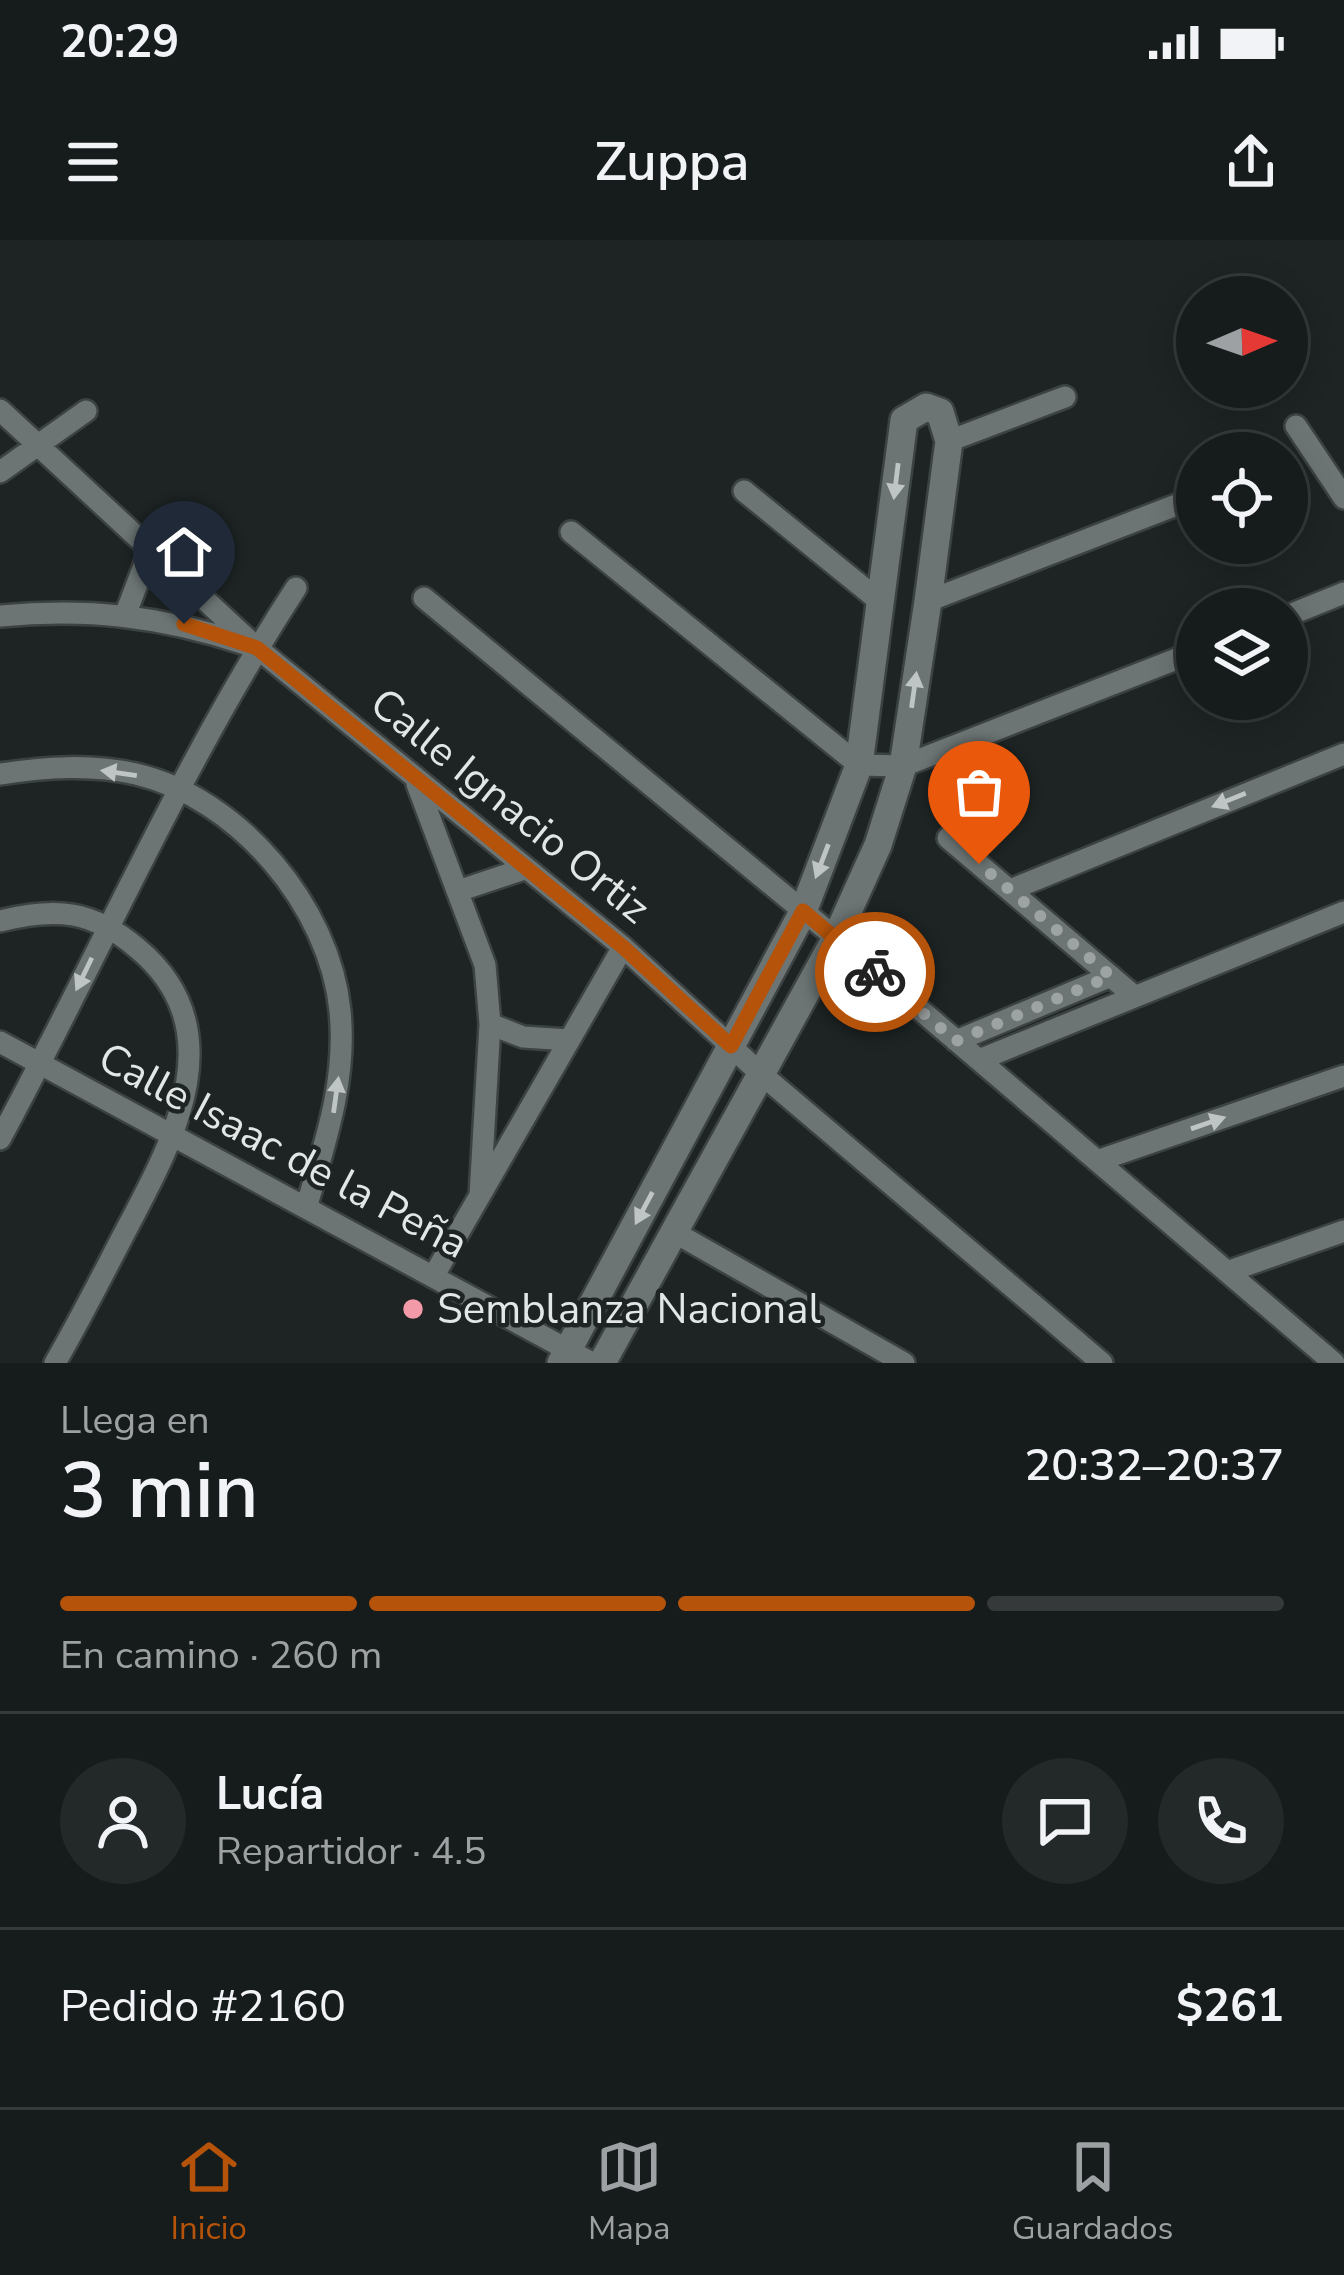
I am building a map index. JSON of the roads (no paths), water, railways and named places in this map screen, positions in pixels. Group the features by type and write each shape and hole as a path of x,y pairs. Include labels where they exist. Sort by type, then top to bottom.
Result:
{"street":[{"path":"949,441 1064,397"},
{"path":"574,1359 803,911 859,765 904,421 926,407 940,412 949,441 903,766 878,845 836,938 602,1363"},
{"name":"Calle Ignacio Ortiz","path":"0,410 35,448 257,648 623,947 760,1073 1102,1363"},
{"path":"0,472 86,411"},
{"path":"1296,426 1344,498"},
{"path":"743,491 882,603"},
{"path":"928,601 1176,505"},
{"path":"571,532 859,765 903,766 1176,659"},
{"path":"126,613 149,550"},
{"path":"0,1139 108,924 257,648 296,588"},
{"path":"1308,608 1344,593"},
{"path":"424,598 836,938 1334,1363"},
{"path":"0,616 126,613 184,624 257,648"},
{"path":"1010,890 1342,759"},
{"path":"0,773 61,765 135,774 181,789 247,836 288,882 322,941 340,1010 338,1098 306,1208"},
{"path":"415,778 461,890 485,965 490,1024 480,1195"},
{"path":"948,838 1134,996"},
{"path":"461,890 524,868"},
{"path":"979,1060 1344,912"},
{"path":"0,921 71,913 108,924 154,961 181,1008 190,1055 176,1137 55,1363"},
{"path":"433,1277 623,947"},
{"path":"956,1041 1111,976"},
{"path":"490,1024 523,1037 569,1040"},
{"name":"Calle Isaac de la Peña","path":"0,1042 433,1277 574,1359"},
{"path":"1097,1161 1344,1076"},
{"path":"1227,1272 1344,1231"},
{"path":"674,1232 904,1363"}],"place":[{"name":"Semblanza Nacional","path":"413,1309"}]}
